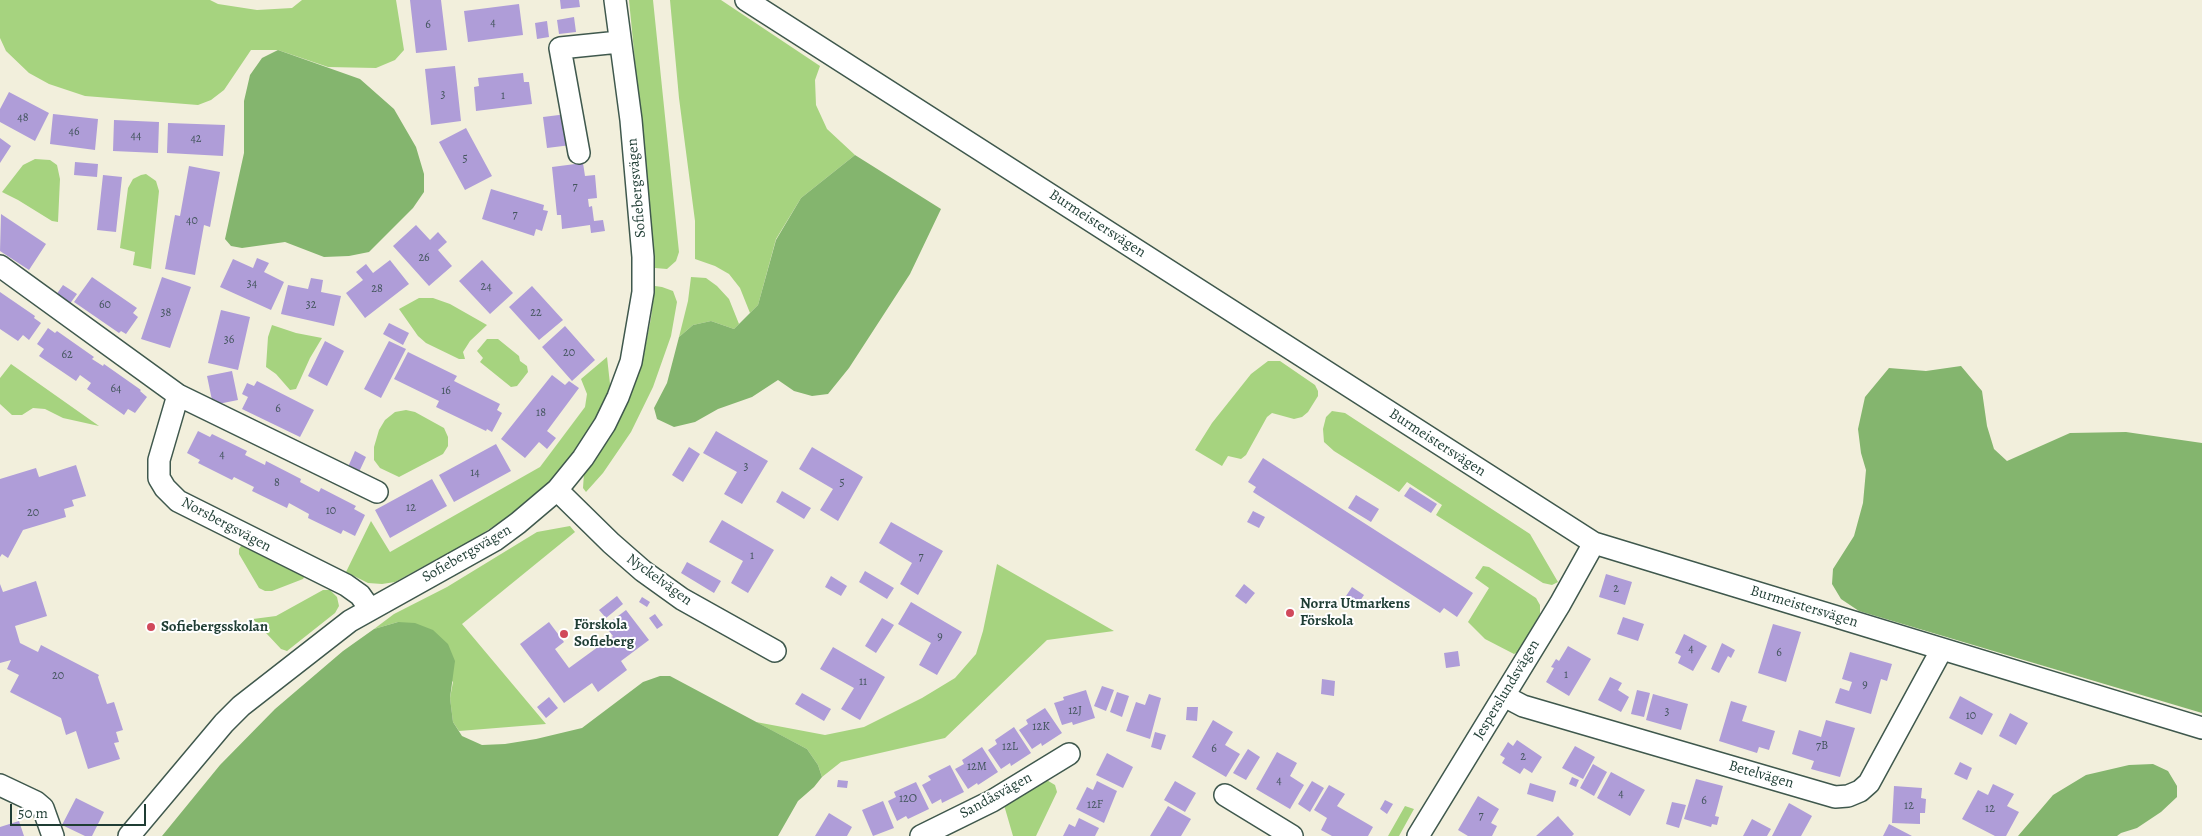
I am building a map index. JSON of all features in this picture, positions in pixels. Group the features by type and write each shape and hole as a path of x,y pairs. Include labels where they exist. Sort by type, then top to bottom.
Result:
{"street":[{"name":"Sofiebergsvägen","path":"129,836 230,717 350,621 495,540 557,490 583,458 610,415 631,362 643,292 643,257 630,120 615,0"},
{"name":"Burmeistersvägen","path":"746,0 1594,543 2202,728"},
{"path":"579,153 560,48 619,42"},
{"path":"0,266 178,395 377,492"},
{"name":"Norsbergsvägen","path":"178,395 159,460 159,478 165,488 178,501 346,585 360,595 370,609"},
{"name":"Nyckelvägen","path":"557,490 611,543 643,571 682,598 776,651"},
{"name":"Jesperslundsvägen","path":"1418,836 1504,696 1594,543"},
{"name":"Betelvägen","path":"1504,696 1522,706 1835,797 1848,796 1860,791 1869,783 1942,649"},
{"name":"Sandåsvägen","path":"921,836 992,802 1070,754"},
{"path":"0,785 36,802 42,808 54,836"},
{"path":"1225,795 1292,836"}],"green space":[{"path":"0,0 210,0 218,4 257,10 292,8 302,0 396,0 404,50 395,60 376,68 328,67 278,50 251,50 224,90 211,100 198,105 85,96 49,84 29,73 6,51 0,38"},
{"path":"629,0 653,0 679,252 676,261 667,269 655,268"},
{"path":"670,0 721,0 820,66 815,80 816,105 827,129 855,155 801,198 776,239 758,305 750,313 740,288 729,274 715,266 695,259 695,221 679,98"},
{"path":"278,50 360,79 394,109 416,147 424,174 424,192 413,208 369,252 349,256 324,257 285,242 242,248 231,246 225,239 244,153 244,101 250,75 262,58"},
{"path":"855,155 941,209 910,274 849,368 828,394 812,396 794,391 778,380 752,397 718,409 695,422 674,427 657,419 654,408 667,383 679,337 693,325 711,321 734,329 758,305 776,240 801,198"},
{"path":"35,159 50,160 57,165 60,179 58,222 52,221 2,192 23,165"},
{"path":"146,174 156,181 159,191 151,269 133,265 135,252 120,248 128,188 133,179"},
{"path":"691,277 706,278 717,286 729,299 739,324 734,329 711,321 693,325 679,337 688,301"},
{"path":"655,286 673,291 677,302 671,336 653,387 631,432 603,473 586,492 583,488 584,473 610,438 630,397 643,359"},
{"path":"419,298 433,298 450,304 487,325 470,341 463,352 465,359 459,359 426,343 418,336 399,309"},
{"path":"272,325 296,333 322,338 310,358 296,389 290,390 276,374 266,367 268,337"},
{"path":"487,339 498,339 519,356 520,361 527,366 528,372 517,386 511,387 480,362 483,358 477,351"},
{"path":"607,357 611,393 588,434 556,477 520,509 474,539 395,582 382,584 368,583 346,572 371,521 390,552 540,467 585,407 587,394 581,379"},
{"path":"1268,361 1280,361 1315,385 1318,396 1308,412 1302,417 1294,419 1272,413 1267,417 1246,455 1241,459 1228,456 1222,466 1195,450 1212,423 1251,374"},
{"path":"11,364 99,426 63,418 45,409 33,408 22,415 12,415 0,404 0,378"},
{"path":"1961,366 1982,391 1987,426 1994,449 2007,461 2070,433 2126,432 2202,443 2202,713 1859,611 1841,599 1832,584 1833,569 1854,536 1863,503 1866,470 1861,453 1858,429 1865,397 1889,368 1926,371"},
{"path":"406,410 415,412 444,428 448,437 448,446 443,454 399,477 380,468 374,460 374,447 379,430 385,420 395,412"},
{"path":"1332,411 1345,413 1530,534 1558,582 1552,585 1543,583 1436,515 1442,505 1407,482 1399,492 1334,451 1324,442 1323,429 1326,417"},
{"path":"570,526 575,532 462,624 546,724 459,731 453,722 450,698 453,682 398,622 374,629 394,614 447,587 537,532"},
{"path":"243,543 306,574 303,579 272,591 265,591 259,588 239,554 239,549"},
{"path":"997,564 1114,631 1047,640 945,738 841,762 822,777 818,765 807,749 756,722 825,735 864,727 922,698 955,678 976,654 983,631"},
{"path":"1483,566 1489,567 1536,598 1540,605 1540,614 1518,652 1514,654 1485,639 1468,622 1489,588 1475,578"},
{"path":"323,590 330,590 337,597 339,606 335,613 287,651 281,649 253,619 276,616"},
{"path":"398,622 415,623 433,630 448,644 455,661 450,698 453,722 462,736 482,745 505,744 536,739 582,728 643,682 660,676 670,676 807,749 818,765 822,777 798,801 778,836 162,836 220,765 275,709 343,651 374,629"},
{"path":"2153,764 2168,771 2177,786 2177,797 2161,812 2137,828 2117,836 2018,836 2053,795 2086,775 2129,765"},
{"path":"1045,779 1055,785 1057,792 1036,836 1013,836 1004,805"},
{"path":"1405,806 1414,809 1399,836 1388,836"}],"building":[{"path":"410,0 441,0 447,50 416,53"},
{"path":"560,0 579,0 580,7 561,9"},
{"path":"519,4 523,35 468,42 464,11"},
{"path":"574,17 576,32 559,34 557,20"},
{"path":"547,21 549,37 537,39 535,23"},
{"path":"455,66 461,121 431,125 425,69"},
{"path":"523,73 524,82 529,82 532,104 476,111 474,87 479,86 478,78"},
{"path":"9,92 49,113 35,141 0,122 0,109"},
{"path":"53,114 98,119 95,150 50,144"},
{"path":"567,114 571,145 547,148 543,117"},
{"path":"114,120 159,122 158,153 113,151"},
{"path":"168,123 225,125 223,156 167,153"},
{"path":"466,128 492,176 465,190 439,142"},
{"path":"0,138 11,146 0,163"},
{"path":"75,162 98,164 97,177 74,175"},
{"path":"583,163 585,176 595,175 597,198 588,199 589,207 592,206 594,221 603,220 605,231 591,233 590,225 562,229 561,215 557,215 552,167"},
{"path":"189,166 220,172 210,227 204,225 195,275 165,269 175,215 180,216"},
{"path":"103,175 122,177 116,232 97,230"},
{"path":"491,189 544,205 543,210 548,211 542,231 536,229 534,236 482,219"},
{"path":"1,214 46,244 29,270 0,251"},
{"path":"416,225 430,240 438,232 447,242 438,250 452,266 429,286 393,246"},
{"path":"257,258 269,263 264,272 284,282 271,310 220,287 233,259 253,268"},
{"path":"390,260 409,284 365,318 346,293 363,280 356,272 366,264 373,273"},
{"path":"482,260 513,293 490,314 459,281"},
{"path":"92,277 137,308 133,313 138,317 126,334 121,331 119,333 74,302"},
{"path":"162,277 191,287 170,348 141,339"},
{"path":"311,278 323,280 321,292 341,296 334,326 281,314 288,285 308,289"},
{"path":"63,285 77,294 69,305 56,295"},
{"path":"532,286 563,320 539,340 509,307"},
{"path":"0,292 35,316 34,318 41,323 29,340 23,335 18,341 0,329"},
{"path":"221,310 250,317 238,370 208,363"},
{"path":"389,323 409,333 403,345 383,334"},
{"path":"565,326 595,360 572,381 542,347"},
{"path":"48,328 55,333 57,331 94,357 92,359 103,366 104,364 141,390 147,397 135,413 128,409 124,415 87,389 91,383 80,375 76,381 39,356 44,349 37,344"},
{"path":"325,341 344,351 327,386 308,376"},
{"path":"389,341 406,349 381,398 364,389"},
{"path":"408,352 457,376 454,381 500,404 497,410 502,413 492,432 487,429 486,431 436,407 439,401 394,379"},
{"path":"232,371 238,400 213,405 207,376"},
{"path":"552,375 565,385 569,381 579,388 547,431 556,438 547,449 539,442 525,458 501,439"},
{"path":"257,381 314,410 300,437 242,409 248,397 242,394 247,383 254,386"},
{"path":"198,431 210,437 212,434 247,451 245,455 265,465 266,461 301,479 300,482 319,492 321,488 356,506 354,509 365,515 355,536 343,530 341,534 308,518 309,514 289,503 287,508 252,491 254,487 234,477 232,480 198,463 200,460 187,453"},
{"path":"716,431 768,461 742,504 724,494 737,472 703,453"},
{"path":"496,444 511,471 454,502 439,475"},
{"path":"689,447 700,454 683,482 672,475"},
{"path":"812,447 863,477 838,521 820,510 833,489 799,469"},
{"path":"355,451 366,457 359,472 348,467"},
{"path":"1263,458 1473,593 1457,617 1444,608 1440,613 1253,492 1256,487 1248,482"},
{"path":"76,465 86,496 72,500 74,506 64,509 66,517 23,530 8,558 2,554 0,557 0,479 36,468 39,477"},
{"path":"432,479 447,506 390,538 375,510"},
{"path":"1410,487 1437,504 1431,513 1404,496"},
{"path":"782,491 811,508 804,519 776,502"},
{"path":"1356,495 1379,509 1371,522 1348,508"},
{"path":"1253,511 1265,517 1259,528 1247,522"},
{"path":"722,520 774,550 748,593 731,583 743,561 709,542"},
{"path":"891,522 943,551 918,595 900,584 912,563 879,543"},
{"path":"687,562 721,581 714,593 681,573"},
{"path":"865,571 894,588 887,599 859,582"},
{"path":"1606,574 1632,582 1625,605 1599,597"},
{"path":"831,576 847,586 841,596 825,587"},
{"path":"36,581 47,616 15,626 20,643 38,652 41,645 99,675 107,704 114,702 123,730 116,732 119,742 114,743 120,759 88,769 76,731 66,735 61,718 10,692 19,675 7,669 11,660 0,663 0,584 3,592"},
{"path":"1244,584 1255,593 1246,604 1235,596"},
{"path":"1352,587 1364,595 1356,607 1344,599"},
{"path":"617,596 623,604 606,618 599,610"},
{"path":"642,597 650,602 647,607 639,602"},
{"path":"911,602 962,632 937,675 919,665 931,643 898,624"},
{"path":"626,610 649,640 621,661 627,670 598,692 592,683 564,703 520,644 549,622 564,642 555,649 569,668 613,636 605,626"},
{"path":"655,614 663,625 657,629 649,618"},
{"path":"1623,617 1644,624 1638,641 1617,634"},
{"path":"882,618 894,625 876,653 865,646"},
{"path":"1773,624 1801,632 1786,682 1758,673"},
{"path":"1684,634 1707,646 1693,671 1678,663 1681,656 1675,653"},
{"path":"1722,643 1735,650 1731,658 1728,656 1719,673 1711,669"},
{"path":"1568,646 1591,659 1569,696 1546,682 1554,668 1551,667 1556,659 1559,661"},
{"path":"833,647 885,677 860,720 841,709 854,688 820,669"},
{"path":"1458,651 1460,666 1446,668 1444,653"},
{"path":"1850,652 1892,664 1887,681 1881,679 1871,714 1835,703 1840,688 1849,691 1852,682 1842,679"},
{"path":"1610,677 1622,683 1618,690 1629,697 1621,712 1598,700"},
{"path":"1322,679 1335,681 1334,696 1321,694"},
{"path":"1102,686 1114,690 1106,711 1094,706"},
{"path":"1086,690 1095,718 1073,725 1072,722 1062,725 1054,703 1064,700 1063,697"},
{"path":"1637,690 1650,693 1644,717 1631,714"},
{"path":"1117,692 1129,696 1122,717 1110,712"},
{"path":"802,693 831,709 824,721 795,704"},
{"path":"1149,694 1161,698 1150,739 1126,731 1136,702 1145,705"},
{"path":"1653,694 1688,704 1681,730 1646,720"},
{"path":"1960,696 1993,714 1982,735 1949,718"},
{"path":"549,697 558,708 546,718 537,707"},
{"path":"1731,701 1747,706 1742,721 1775,731 1769,750 1759,747 1757,753 1719,741"},
{"path":"1187,707 1198,707 1197,721 1186,720"},
{"path":"1045,708 1062,733 1042,746 1041,743 1032,749 1019,730 1028,724 1026,720"},
{"path":"2010,713 2028,723 2016,745 1999,736"},
{"path":"1213,720 1233,732 1225,745 1240,754 1226,777 1192,757"},
{"path":"1826,720 1855,728 1840,777 1811,769 1814,761 1792,754 1799,730 1821,737"},
{"path":"1014,727 1031,753 1011,766 1010,763 1001,769 988,750 997,744 995,740"},
{"path":"1155,732 1166,735 1161,750 1151,747"},
{"path":"1517,740 1542,757 1532,773 1524,768 1520,774 1502,763 1505,758 1500,755 1508,742 1513,746"},
{"path":"1575,746 1595,757 1583,779 1562,768"},
{"path":"982,747 998,772 968,789 955,769 964,764 962,760"},
{"path":"1248,749 1260,757 1246,780 1233,773"},
{"path":"1277,752 1297,763 1290,776 1304,785 1290,809 1256,789"},
{"path":"1107,753 1133,767 1123,788 1096,775"},
{"path":"1960,762 1972,768 1967,780 1954,774"},
{"path":"1593,764 1607,772 1594,796 1580,788"},
{"path":"950,765 964,792 942,803 941,799 932,804 922,785 931,780 928,776"},
{"path":"1611,772 1645,790 1630,816 1597,798"},
{"path":"1572,777 1579,780 1576,787 1569,784"},
{"path":"1696,779 1723,786 1715,816 1719,817 1717,825 1712,824 1711,827 1684,819"},
{"path":"838,780 848,781 847,788 837,787"},
{"path":"1097,781 1117,791 1104,823 1076,809 1087,787 1093,790"},
{"path":"1175,781 1196,793 1185,812 1164,800"},
{"path":"1312,781 1324,788 1310,812 1298,804"},
{"path":"916,782 929,809 908,819 906,816 897,821 888,801 896,797 894,792"},
{"path":"1530,783 1556,791 1553,802 1527,794"},
{"path":"1993,784 2014,794 2007,806 2019,812 2006,836 1995,836 1962,819 1978,790 1988,795"},
{"path":"1329,785 1345,794 1337,806 1373,827 1368,836 1332,836 1321,830 1327,818 1314,810"},
{"path":"1894,786 1922,788 1921,798 1926,799 1925,813 1920,813 1920,824 1892,823"},
{"path":"1478,796 1499,809 1491,823 1497,826 1492,836 1468,836 1458,830"},
{"path":"76,798 104,812 92,836 85,836 62,825"},
{"path":"1385,800 1393,804 1387,814 1380,809"},
{"path":"883,801 894,828 873,836 862,810"},
{"path":"1672,802 1686,805 1679,828 1666,824"},
{"path":"1789,803 1812,816 1801,836 1772,836"},
{"path":"1168,806 1191,819 1181,836 1150,836"},
{"path":"829,813 852,827 847,836 815,836"},
{"path":"1558,816 1574,834 1572,836 1536,836"},
{"path":"1079,818 1099,828 1095,836 1063,836 1069,824 1075,827"},
{"path":"1752,819 1771,829 1767,836 1743,836"},
{"path":"19,821 24,836 0,836 0,827"},
{"path":"1889,824 1912,836 1883,836"}],"place":[{"name":"Norra Utmarkens Förskola","path":"1290,613"},
{"name":"Sofiebergsskolan","path":"151,627"},
{"name":"Förskola Sofieberg","path":"564,634"}]}
